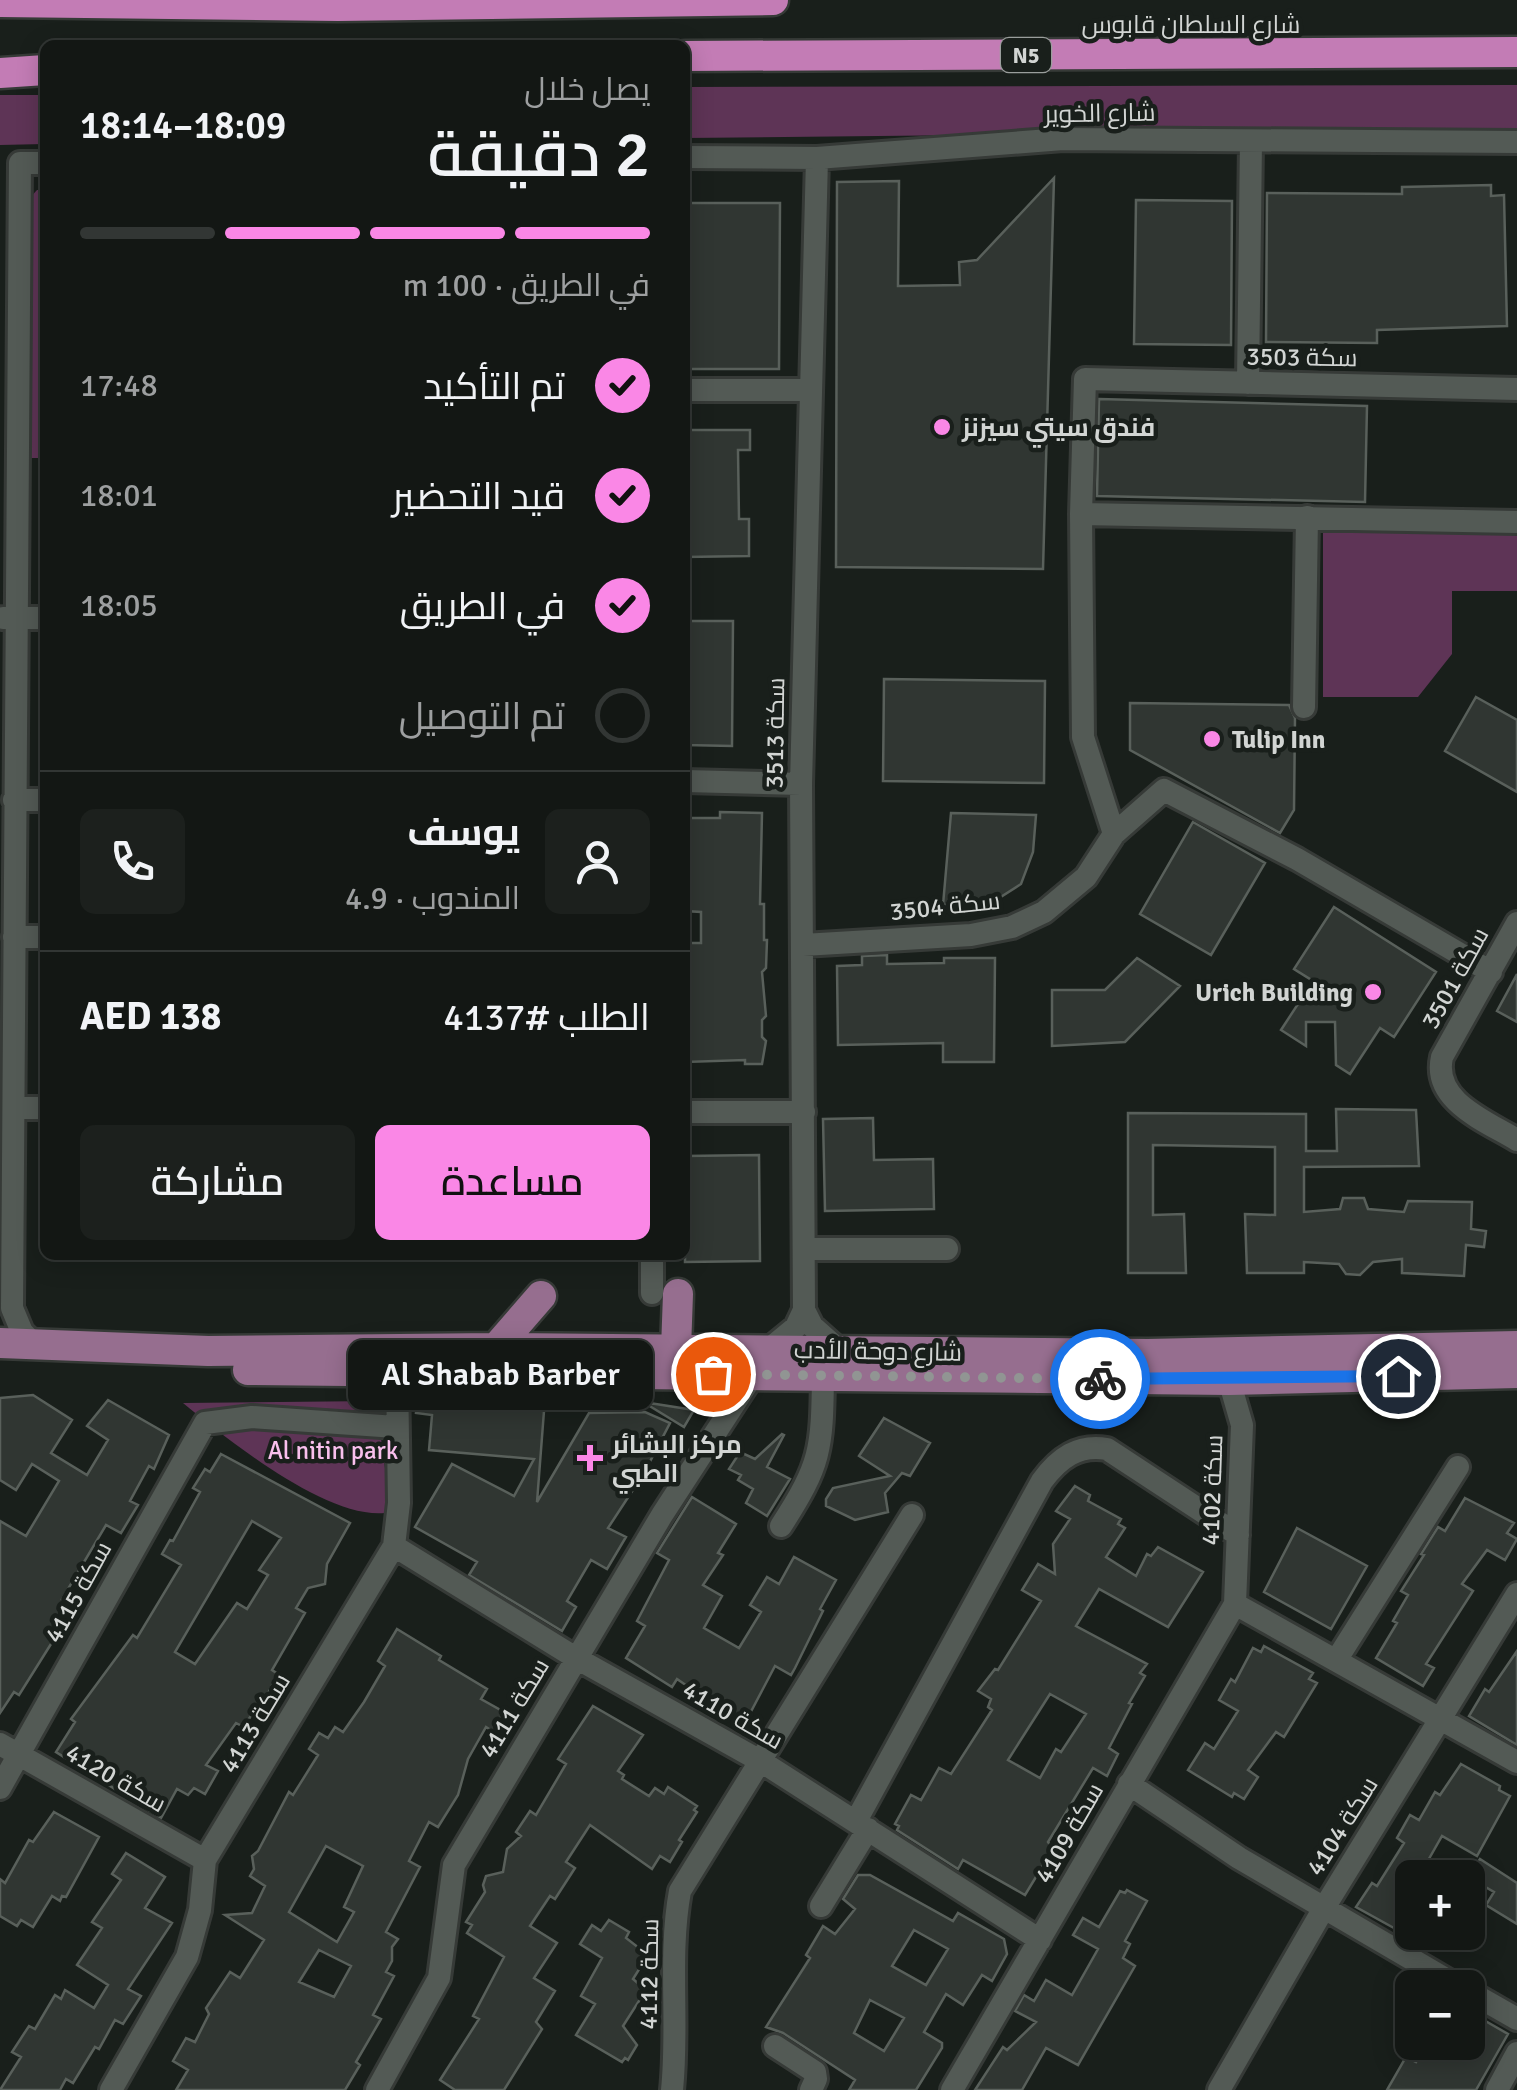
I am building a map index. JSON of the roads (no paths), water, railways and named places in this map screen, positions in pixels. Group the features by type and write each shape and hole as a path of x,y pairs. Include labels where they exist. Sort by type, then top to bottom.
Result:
{"highway":[{"path":"0,2 773,0"},
{"name":"شارع السلطان قابوس","path":"690,56 1517,52"},
{"path":"0,58 40,58"},
{"path":"0,73 40,70"}],"main road":[{"path":"665,1294 676,1350"},
{"path":"496,1348 540,1296"},
{"name":"شارع دوحة الأدب","path":"0,1343 208,1351 676,1350 761,1362 823,1377 1229,1380 1517,1373"},
{"name":"شارع دوحة الأدب","path":"0,1364 397,1374 761,1362 840,1351 1148,1354 1517,1346"}],"street":[{"name":"شارع الخوير","path":"690,157 817,158 1062,139 1517,142"},
{"path":"1248,383 1251,140"},
{"name":"سكة 3513","path":"804,1310 801,784 817,158"},
{"path":"34,1345 22,1332 12,1308 14,800 8,739 7,618 20,164 40,163"},
{"name":"سكة 3503","path":"1081,514 1085,379 1517,389"},
{"path":"690,390 811,390"},
{"path":"1114,834 1083,737 1081,514 1517,522"},
{"path":"1304,707 1308,516"},
{"path":"7,618 40,618"},
{"path":"690,781 801,784"},
{"name":"سكة 3504","path":"803,945 971,935 1012,928 1044,912 1086,877 1114,834 1164,790 1297,859 1491,972"},
{"path":"14,800 40,800"},
{"name":"سكة 3501","path":"1517,923 1442,1057 1442,1081 1454,1100 1517,1140"},
{"path":"14,937 40,937"},
{"path":"14,1108 40,1108"},
{"path":"690,1112 804,1112"},
{"path":"806,1249 947,1249"},
{"path":"654,1260 665,1294"},
{"path":"0,1329 12,1308"},
{"path":"804,1310 812,1326 840,1351"},
{"path":"761,1362 796,1326 804,1310"},
{"name":"سكة 4111","path":"377,2090 439,1978 454,1865 662,1515 761,1362"},
{"name":"سكة 4113","path":"110,2090 187,1958 200,1910 205,1860 394,1546 399,1503 397,1374"},
{"path":"781,1526 816,1464 822,1429 823,1377"},
{"name":"سكة 4102","path":"1229,1380 1242,1425 1235,1604"},
{"name":"سكة 4115","path":"0,1788 9,1749 205,1423 252,1417 396,1427"},
{"path":"821,1906 1042,1481 1062,1458 1083,1448 1107,1449 1238,1535"},
{"path":"1337,1659 1458,1467"},
{"name":"سكة 4112","path":"672,2090 676,2026 674,1924 680,1891 912,1515"},
{"name":"سكة 4110","path":"394,1546 576,1658 762,1762 1040,1940"},
{"name":"سكة 4104","path":"1219,2090 1324,1908 1517,1594"},
{"path":"1235,1604 1517,1762"},
{"name":"سكة 4109","path":"952,2090 1235,1604"},
{"name":"سكة 4120","path":"9,1749 205,1860"},
{"path":"1129,1784 1239,1858 1430,1970"},
{"path":"1485,2001 1517,2019"},
{"path":"776,2046 814,2072 816,2079 811,2090"},
{"path":"1496,2090 1517,2053"}],"place":[{"name":"فندق سيتي سيزنز","path":"942,427"},
{"name":"Tulip Inn","path":"1212,739"},
{"name":"Urich Building","path":"1373,992"},
{"name":"Al Shabab Barber","path":"713,1374"},
{"name":"مركز البشائر الطبي","path":"590,1458"}],"park label":[{"name":"Al nitin park","path":"333,1450"}]}
